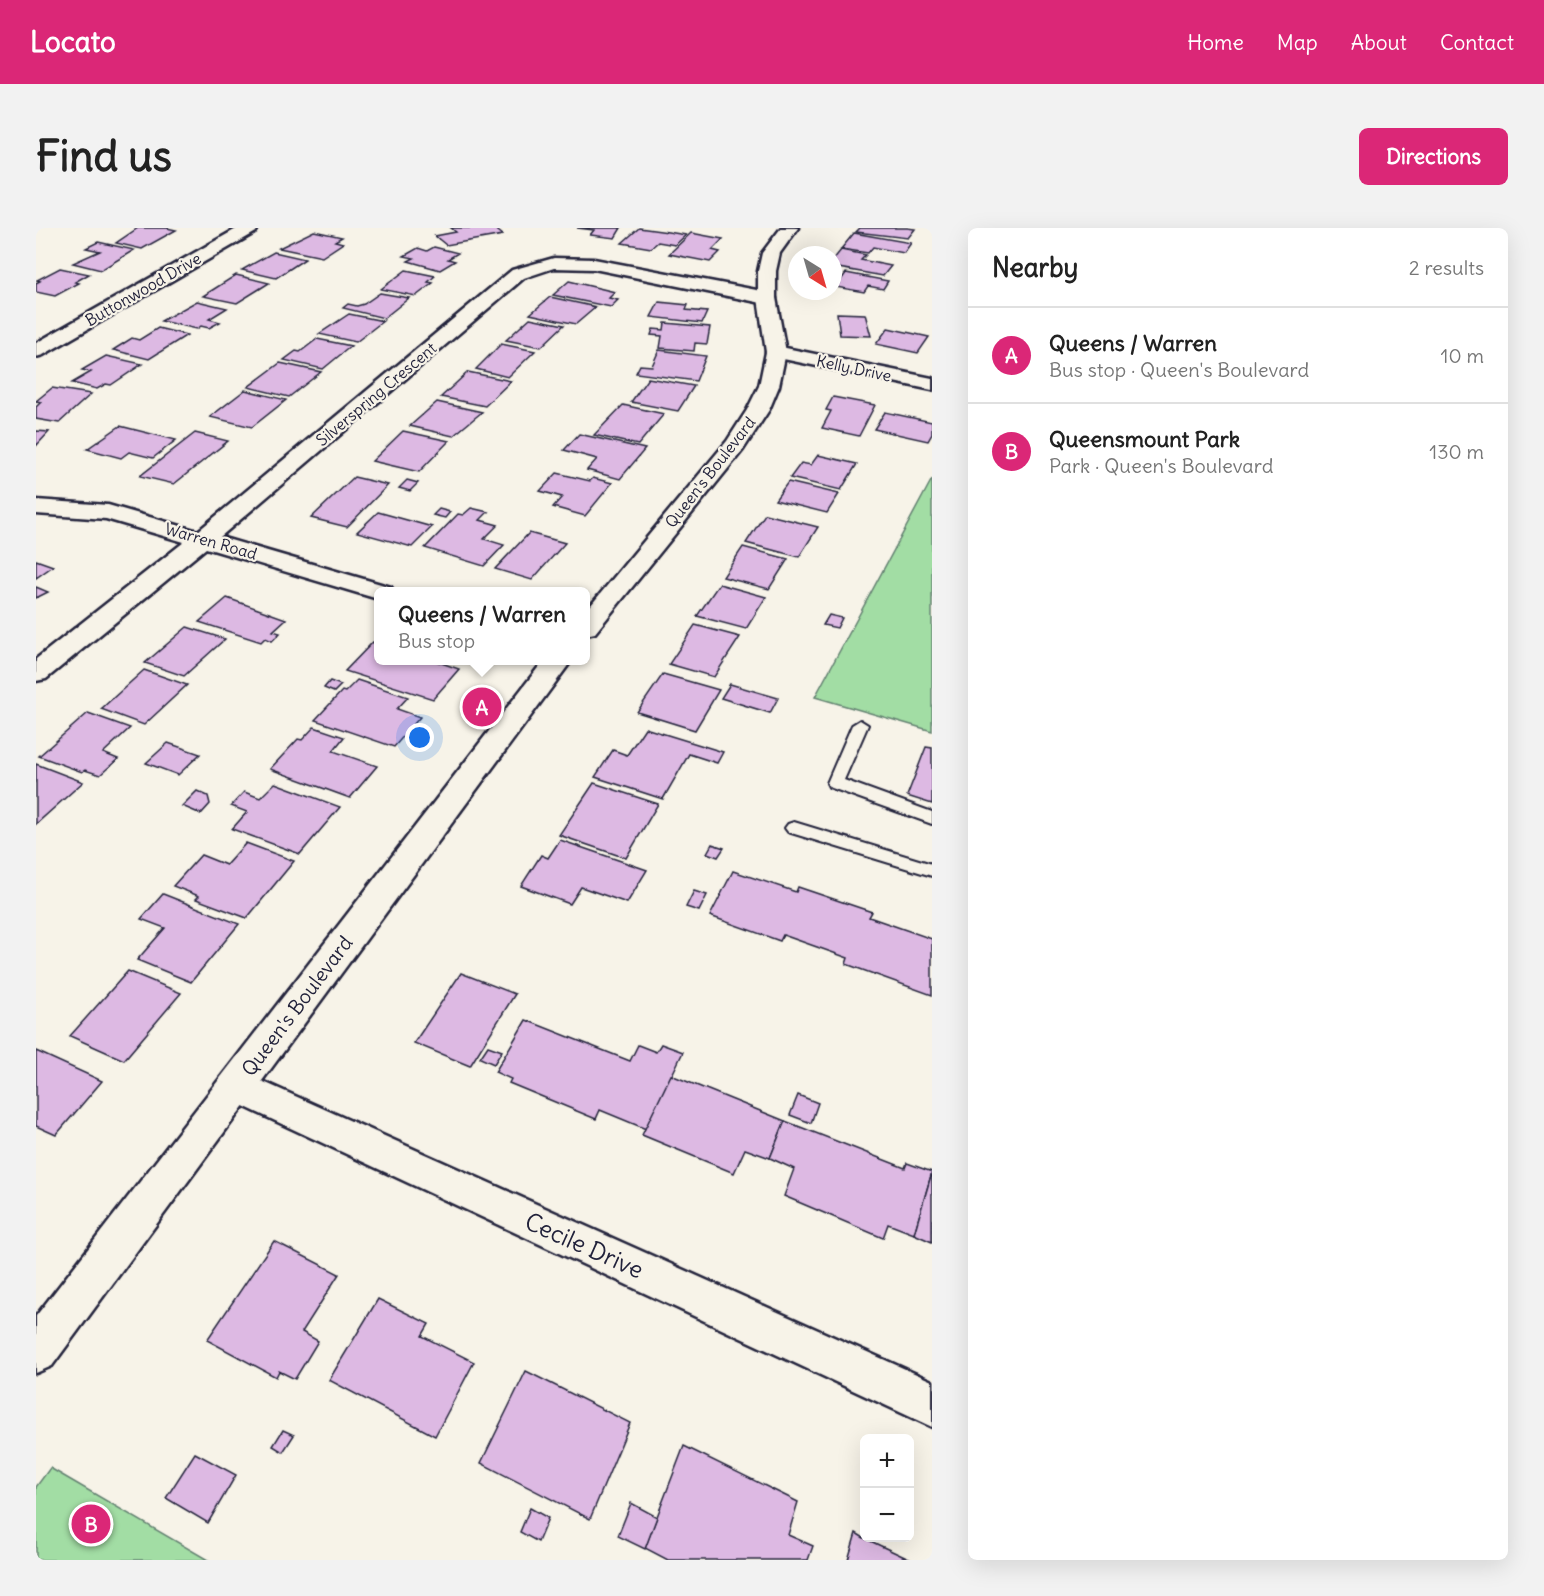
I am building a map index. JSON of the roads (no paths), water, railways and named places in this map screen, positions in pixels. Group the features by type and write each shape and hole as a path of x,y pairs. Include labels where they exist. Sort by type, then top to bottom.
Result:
{"street":[{"name":"Buttonwood Drive","path":"36,351 250,228"},
{"name":"Queen's Boulevard","path":"590,621 735,445 758,410 769,386 776,352 766,298 767,271 771,253 790,228"},
{"name":"Silverspring Crescent","path":"36,673 173,563 201,537 226,520 518,274 554,263 594,264 766,298"},
{"name":"Kelly Drive","path":"776,352 932,384"},
{"name":"Warren Road","path":"36,507 108,512 374,589"},
{"name":"Queen's Boulevard","path":"36,1351 555,665"},
{"name":"Cecile Drive","path":"237,1086 932,1404"}],"lane":[{"path":"860,725 835,783 932,818"},
{"path":"794,828 932,870"}],"place":[{"name":"Queens / Warren","path":"482,707"},
{"name":"Queensmount Park","path":"91,1524"}]}
